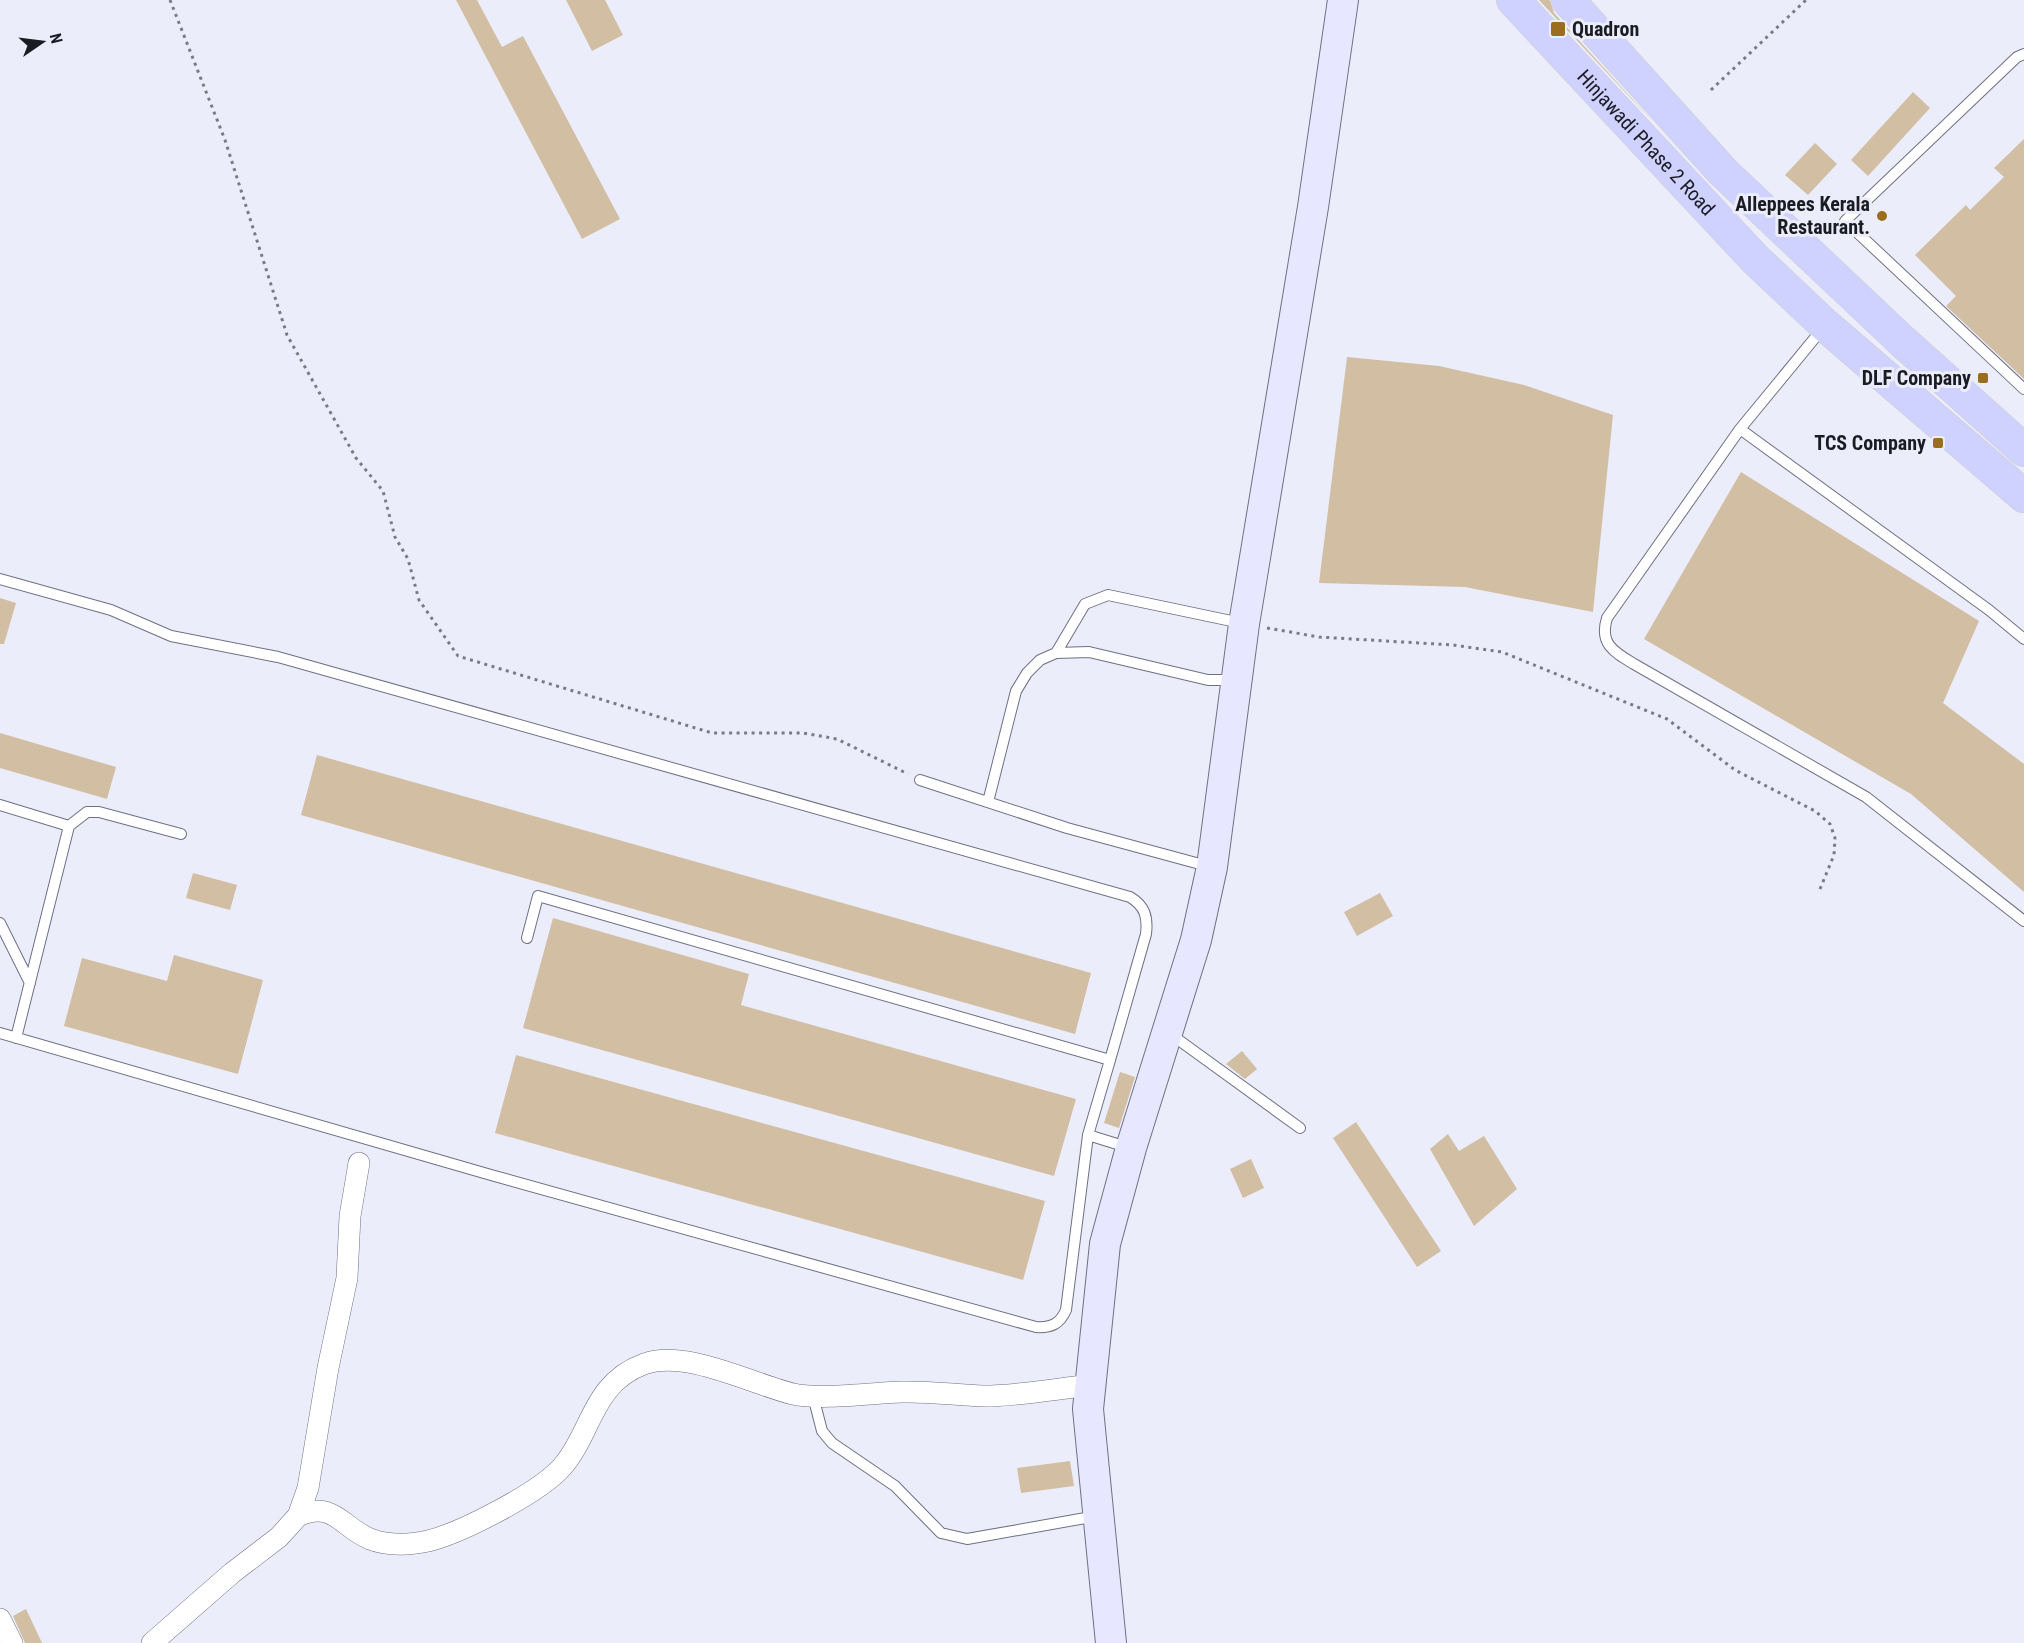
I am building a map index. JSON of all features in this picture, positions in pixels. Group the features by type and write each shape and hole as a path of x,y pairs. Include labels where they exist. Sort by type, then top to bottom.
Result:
{"main road":[{"name":"Hinjawadi Phase 2 Road","path":"1513,0 1692,194 1825,325 2024,496"},
{"name":"Hinjawadi Phase 2 Road","path":"1568,0 1723,172 2024,450"}],"street":[{"path":"1111,1643 1088,1409 1104,1244 1196,940 1212,867 1245,624 1313,207 1344,0"},
{"path":"152,1643 232,1573 279,1537 298,1516 308,1488 328,1368 347,1278 350,1216 359,1163"},
{"path":"298,1516 309,1511 326,1511 369,1538 394,1545 427,1541 461,1529 537,1487 561,1468 603,1396 621,1378 644,1364 668,1360 693,1364 795,1395 912,1391 984,1396 1091,1385"},
{"path":"0,1619 12,1643"}],"lane":[{"path":"2022,58 1845,221 2024,389"},
{"path":"1825,325 1740,429 1607,618 1604,638 1611,650 1866,797 2024,921"},
{"path":"1740,429 1989,610 2024,639"},
{"path":"0,579 111,610 171,636 278,657 1130,897 1139,903 1145,912 1146,934 1088,1135 1066,1310 1062,1319 1046,1328 491,1175 0,1033"},
{"path":"1056,653 1085,604 1108,595 1245,624"},
{"path":"988,802 1016,691 1027,672 1041,660 1056,653 1089,652 1208,680 1238,680"},
{"path":"920,780 1067,828 1212,867"},
{"path":"0,806 69,826"},
{"path":"16,1038 69,826 87,812 99,812 181,834"},
{"path":"526,938 538,896 1110,1060"},
{"path":"0,923 30,983"},
{"path":"1169,1033 1300,1128"},
{"path":"1088,1135 1131,1149"},
{"path":"813,1396 822,1431 832,1443 895,1486 941,1533 967,1539 1098,1516"}],"path":[{"path":"170,0 225,140 287,335 356,458 383,490 395,537 408,559 419,600 458,656 712,733 803,733 837,739 920,780"},
{"path":"1711,90 1806,0"},
{"path":"1245,624 1319,637 1453,645 1502,652 1667,719 1735,770 1815,811 1830,824 1835,838 1834,855 1820,889"}],"building":[{"path":"456,0 477,0 502,47 523,36 620,219 582,239"},
{"path":"566,0 605,0 623,35 592,51"},
{"path":"1539,0 1550,0 1554,13 1654,123"},
{"path":"1913,92 1930,108 1868,176 1851,160"},
{"path":"2024,139 2024,379 1946,306 1956,296 1915,255 1966,205 1970,210 2004,177 1994,168"},
{"path":"1815,143 1837,164 1808,195 1785,175"},
{"path":"1347,357 1439,366 1524,385 1613,415 1593,612 1465,587 1319,583"},
{"path":"1741,472 1979,621 1943,703 2024,764 2024,892 1911,794 1644,639"},
{"path":"0,598 16,603 4,644 0,644"},
{"path":"0,733 116,767 107,799 0,768"},
{"path":"317,755 1091,973 1075,1034 301,815"},
{"path":"193,873 237,885 230,910 186,898"},
{"path":"1380,893 1393,916 1357,936 1344,912"},
{"path":"553,918 749,974 741,1005 1076,1099 1054,1176 523,1028"},
{"path":"174,955 263,980 238,1074 64,1026 82,958 167,981"},
{"path":"1242,1051 1257,1069 1245,1079 1226,1064"},
{"path":"516,1055 1045,1201 1023,1280 495,1133"},
{"path":"1120,1072 1135,1077 1119,1128 1104,1123"},
{"path":"1356,1122 1441,1251 1417,1267 1333,1138"},
{"path":"1448,1134 1459,1151 1484,1136 1517,1189 1474,1226 1430,1149"},
{"path":"1251,1159 1264,1188 1243,1198 1230,1169"},
{"path":"1070,1461 1074,1486 1021,1493 1017,1468"},
{"path":"26,1609 42,1643 25,1643 13,1616"}],"place":[{"name":"Quadron","path":"1558,29"},
{"name":"Alleppees Kerala Restaurant.","path":"1882,216"},
{"name":"DLF Company","path":"1983,378"},
{"name":"TCS Company","path":"1938,443"}]}
